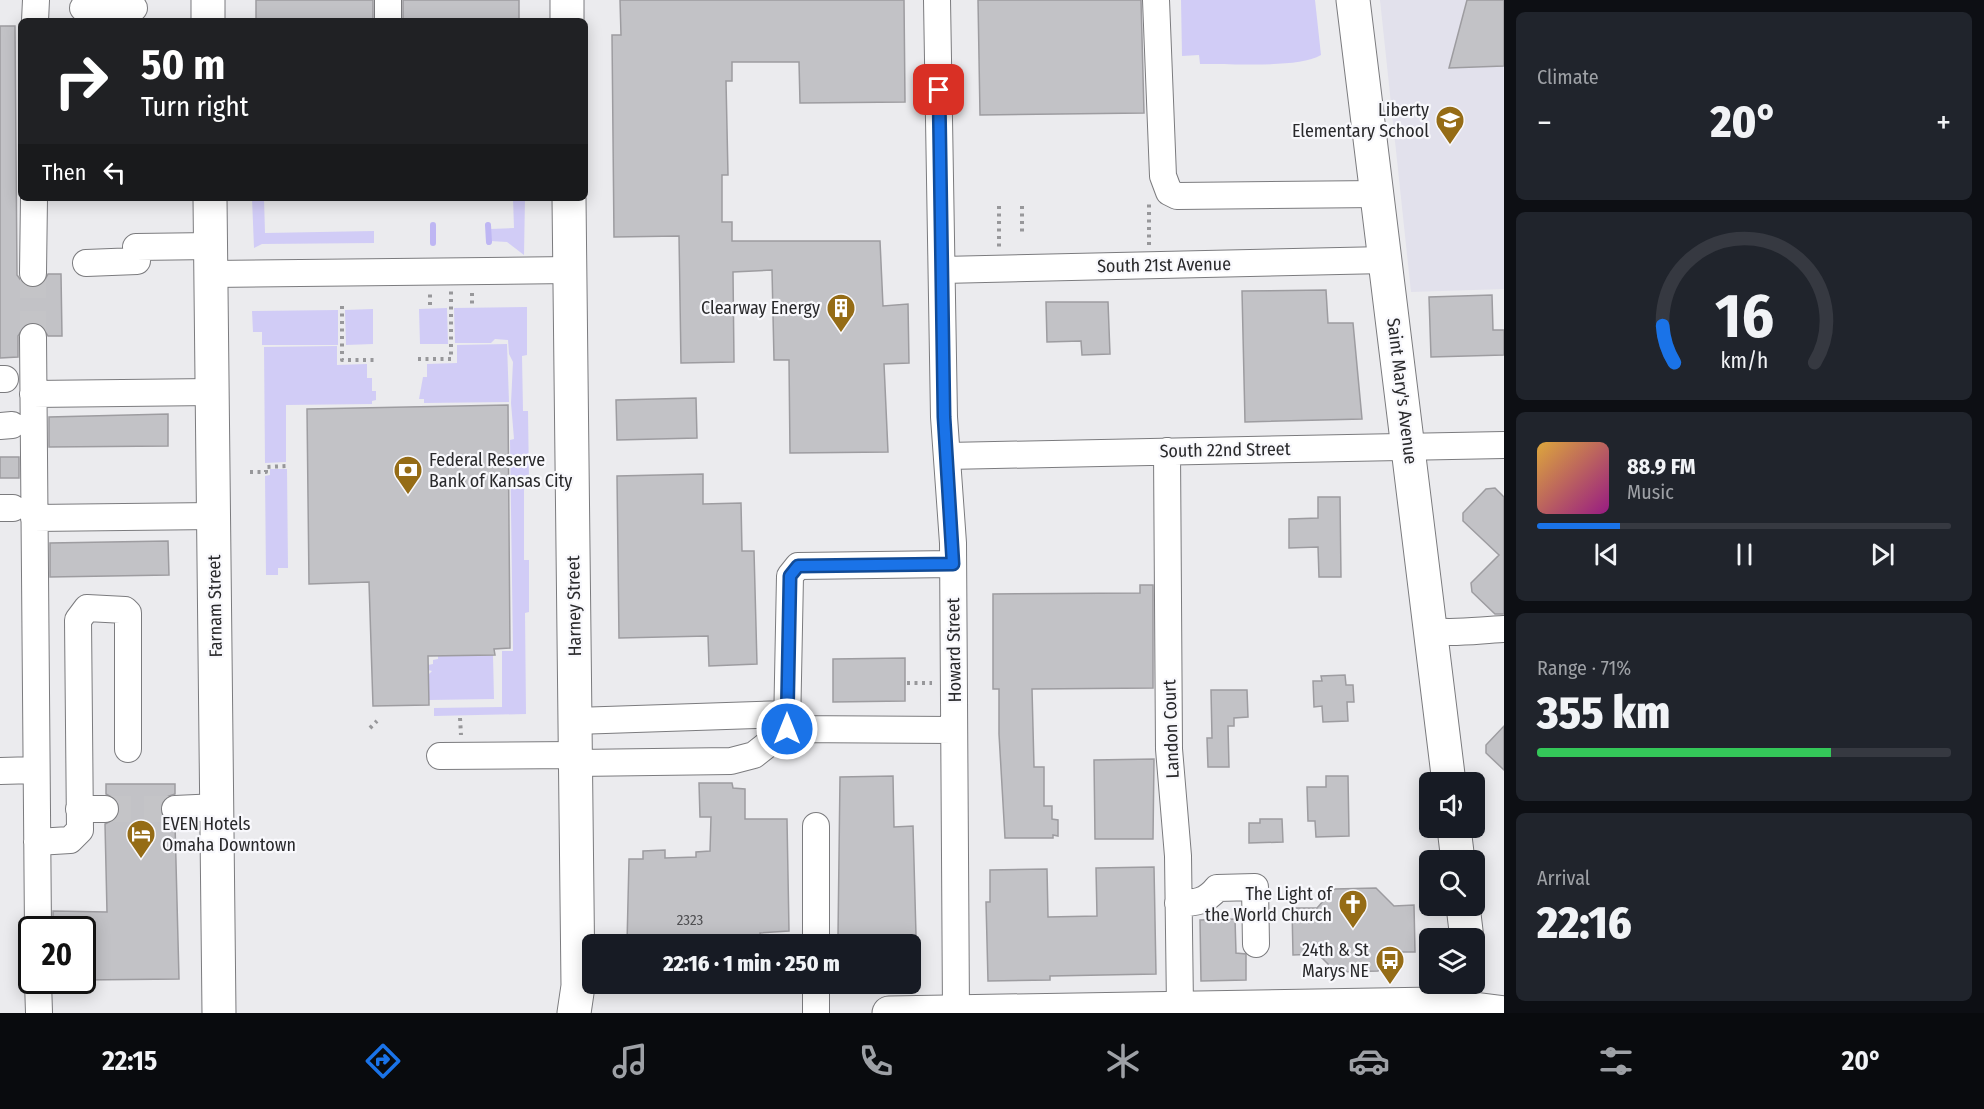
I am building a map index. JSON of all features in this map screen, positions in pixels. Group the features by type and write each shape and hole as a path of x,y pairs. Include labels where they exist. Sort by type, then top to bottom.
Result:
{"main road":[{"path":"208,0 208,18"},
{"path":"567,0 567,18"},
{"name":"Saint Mary's Avenue","path":"1353,0 1448,772"},
{"name":"Farnam Street","path":"210,201 219,1013"},
{"name":"Harney Street","path":"569,201 578,986 574,1013"},
{"path":"889,1013 1180,1007 1482,1005"}],"street":[{"path":"35,18 36,0"},
{"path":"387,0 388,18"},
{"name":"Howard Street","path":"937,0 947,456 953,564 956,1012"},
{"path":"1156,0 1163,176 1169,192 1177,196 1377,194"},
{"path":"83,8 134,8"},
{"path":"33,273 34,201"},
{"path":"86,263 136,254 211,260 570,270"},
{"name":"South 21st Avenue","path":"942,270 1386,260"},
{"path":"33,337 33,394 16,511 36,770 38,916"},
{"path":"33,394 212,392"},
{"name":"South 22nd Street","path":"947,456 1504,445"},
{"name":"Landon Court","path":"1167,451 1169,749 1178,856 1180,1007"},
{"path":"16,511 214,516"},
{"path":"440,756 731,761 754,755 787,721 790,576 798,566 953,564"},
{"path":"37,842 64,841 75,837 80,830 78,620 87,608 125,610 128,613 128,749"},
{"path":"1431,631 1458,634 1468,630 1504,629"},
{"path":"575,720 787,721 954,730"},
{"path":"0,771 36,770"},
{"path":"175,809 218,807"},
{"path":"79,810 105,809"},
{"path":"816,826 816,934"},
{"path":"1178,903 1198,903 1211,896 1217,888 1255,887 1256,944"},
{"path":"38,994 39,1013"},
{"path":"816,994 816,1013"}],"path":[{"path":"1149,200 1149,249"},
{"path":"999,206 999,251"},
{"path":"1022,206 1022,234"},
{"path":"418,359 451,359 451,304"},
{"path":"342,306 342,360 376,360"},
{"path":"250,472 266,472 266,467 288,466"},
{"path":"907,683 932,683"},
{"path":"370,728 377,721"}],"shaded area":[{"path":"1181,0 1315,0 1321,55 1280,64 1200,64 1199,55 1182,56"},
{"name":"Liberty Elementary School","path":"1380,0 1504,0 1504,289 1411,292"},
{"path":"252,201 264,201 265,233 374,231 374,243 262,244 254,248"},
{"path":"513,201 525,201 524,255 507,242 490,241 490,229 514,228"},
{"path":"527,307 527,355 522,356 523,411 528,411 529,481 524,482 524,560 529,560 529,612 525,613 526,714 434,716 434,708 502,707 502,651 513,651 510,440 514,439 511,403 513,362 509,354 508,340 495,339 491,343 455,343 454,308"},
{"path":"447,308 448,344 420,344 419,309"},
{"path":"373,309 373,344 346,345 345,310"},
{"path":"338,310 338,345 262,345 262,332 253,332 252,311"},
{"path":"507,344 509,402 424,403 424,399 419,399 423,377 427,377 427,364 457,363 457,345"},
{"path":"337,346 337,365 367,364 367,378 372,378 372,391 376,391 376,400 372,401 372,404 286,405 286,462 265,463 264,347"},
{"path":"270,469 287,469 288,568 278,568 278,575 266,575 265,476 270,475"},
{"path":"493,655 494,699 429,700 429,674 432,671 428,670 428,665 433,664 433,660 438,659 438,656"}],"building":[{"path":"256,0 373,0 373,18 256,18"},
{"path":"403,0 519,0 519,18 403,18"},
{"path":"620,0 904,0 905,102 800,103 799,62 732,62 732,81 726,81 728,175 722,175 722,222 732,222 732,241 880,241 883,306 908,304 909,363 884,364 888,452 790,453 789,360 774,360 772,270 733,272 734,362 681,363 679,236 614,237 612,35 621,35"},
{"path":"978,0 1141,0 1144,113 980,115"},
{"path":"1467,0 1504,0 1504,66 1449,68"},
{"path":"0,26 15,26 17,275 25,286 33,288 41,286 48,274 61,274 62,336 48,336 40,324 26,324 18,336 18,357 0,358"},
{"path":"1326,290 1328,323 1353,323 1362,419 1245,422 1242,291"},
{"path":"1492,295 1493,330 1504,330 1504,355 1431,357 1429,297"},
{"path":"1046,302 1108,302 1110,354 1082,355 1081,341 1047,342"},
{"path":"696,398 697,438 617,440 616,400"},
{"name":"Federal Reserve Bank of Kansas City","path":"508,405 510,648 494,649 495,655 428,656 429,705 373,706 369,582 309,584 307,409"},
{"path":"168,414 168,446 49,447 49,417"},
{"path":"0,457 19,457 19,478 0,478"},
{"path":"703,474 703,504 741,503 742,551 754,551 757,664 709,666 708,636 619,638 617,476"},
{"path":"1495,488 1504,497 1504,614 1495,614 1472,592 1471,583 1499,555 1463,521 1463,513 1486,489"},
{"path":"1318,497 1340,497 1341,577 1319,577 1318,547 1289,548 1289,519 1318,518"},
{"path":"168,541 169,575 50,577 50,543"},
{"path":"1140,585 1153,585 1153,688 1032,689 1034,767 1044,767 1044,806 1052,806 1052,819 1058,820 1058,836 1053,835 1053,838 1005,838 999,734 999,689 993,689 993,594 1140,593"},
{"path":"905,658 905,701 833,702 833,659"},
{"path":"1345,675 1346,685 1353,685 1354,702 1347,702 1348,721 1323,722 1322,706 1314,707 1313,681 1322,681 1321,676"},
{"path":"1211,690 1247,690 1248,717 1234,718 1234,726 1228,726 1229,767 1208,767 1207,738 1212,738"},
{"path":"1504,726 1504,770 1486,753 1486,745"},
{"path":"1154,759 1153,839 1095,839 1094,760"},
{"path":"893,776 894,827 913,826 916,934 838,934 840,777"},
{"path":"1326,776 1348,776 1349,836 1316,837 1315,821 1308,821 1307,787 1326,787"},
{"path":"699,783 732,783 733,788 745,789 745,819 787,819 789,931 760,934 627,934 629,859 643,859 643,851 665,850 665,858 696,857 696,852 710,851 711,817 700,817"},
{"name":"EVEN Hotels Omaha Downtown","path":"106,784 175,784 175,794 166,797 160,809 163,818 175,824 179,979 96,980 96,916 53,916 53,911 107,912 105,824 118,817 120,808 118,801 106,794"},
{"path":"1260,819 1282,819 1283,842 1249,843 1249,823 1260,823"},
{"path":"1154,867 1156,974 1050,976 1050,980 988,981 986,902 990,902 990,870 1047,869 1048,917 1097,916 1096,868"},
{"name":"The Light of the World Church","path":"1376,888 1394,906 1414,905 1415,952 1395,952 1378,971 1336,972 1318,954 1293,955 1292,908 1317,908 1334,889"},
{"path":"1235,919 1236,953 1246,954 1246,980 1201,981 1200,920"}],"waterway":[{"path":"433,225 433,243"},
{"path":"488,225 489,242"}],"tunnel":[{"path":"33,273 33,337"},
{"path":"105,809 175,809"}],"place":[{"name":"Liberty Elementary School","path":"1450,146"},
{"name":"Clearway Energy","path":"841,334"},
{"name":"Federal Reserve Bank of Kansas City","path":"408,496"},
{"name":"EVEN Hotels Omaha Downtown","path":"141,860"},
{"name":"The Light of the World Church","path":"1353,930"},
{"name":"24th & St Marys NE","path":"1390,986"}],"route":[{"path":"787,729 790,576 798,566 953,564 944,417 939,90"}]}
